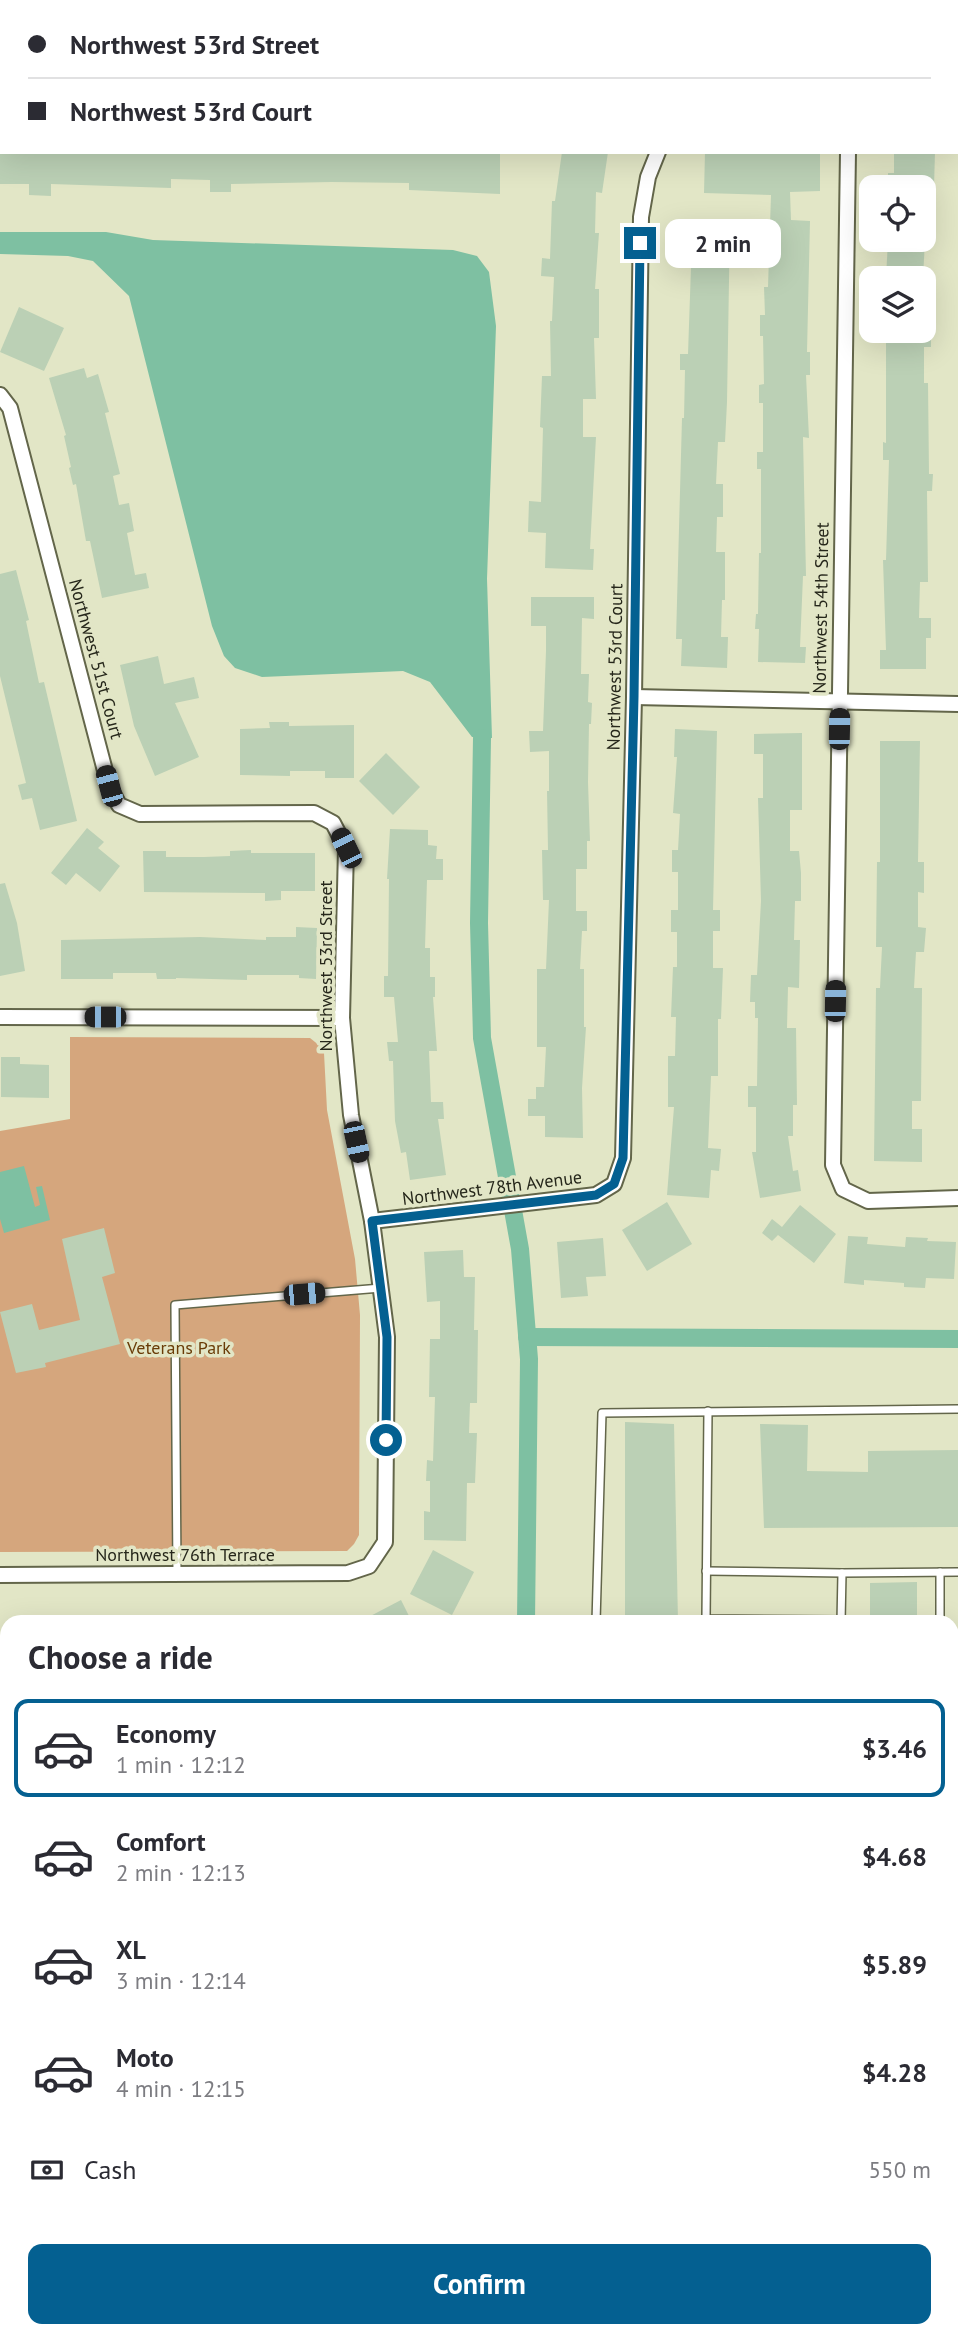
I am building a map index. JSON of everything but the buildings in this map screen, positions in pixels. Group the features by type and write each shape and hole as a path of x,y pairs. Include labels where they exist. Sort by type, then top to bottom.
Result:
{"street":[{"name":"Northwest 53rd Court","path":"614,1184 623,1158 634,697 641,217 648,177 657,154"},
{"name":"Northwest 54th Street","path":"848,154 832,1165 843,1189 868,1201 958,1198"},
{"name":"Northwest 51st Court","path":"0,395 10,408 109,786 119,804 140,814 314,813 333,823"},
{"path":"634,697 958,704"},
{"name":"Northwest 53rd Street","path":"333,823 346,848 342,1018 351,1115 372,1221 387,1337 385,1542 369,1566"},
{"path":"0,1017 342,1018"},
{"name":"Northwest 78th Avenue","path":"372,1221 596,1195 614,1184"},
{"name":"Northwest 76th Terrace","path":"0,1575 348,1573 369,1566"}],"lane":[{"path":"177,1574 175,1305 382,1288"},
{"path":"596,1615 602,1413 958,1409"},
{"path":"706,1615 708,1411"},
{"path":"706,1572 958,1572"},
{"path":"940,1572 940,1615"},
{"path":"841,1615 842,1573"}],"green space":[{"name":"Veterans Park","path":"70,1037 310,1038 324,1053 327,1110 355,1259 360,1315 359,1535 347,1551 0,1552 0,1131 70,1119"}],"shaded area":[{"path":"0,232 106,232 153,240 453,250 477,256 489,272 496,326 487,579 492,738 472,737 430,682 403,671 262,677 235,668 224,656 212,626 129,296 93,261 68,256 0,254"},
{"path":"24,1166 35,1207 40,1205 36,1187 42,1186 50,1220 4,1233 0,1219 0,1172"}],"waterway":[{"path":"482,738 479,923 482,1038 520,1249 529,1359 526,1615"},
{"path":"527,1337 958,1339"}],"route":[{"path":"386,1440 387,1337 372,1221 596,1195 614,1184 623,1158 634,697 640,243"}]}
